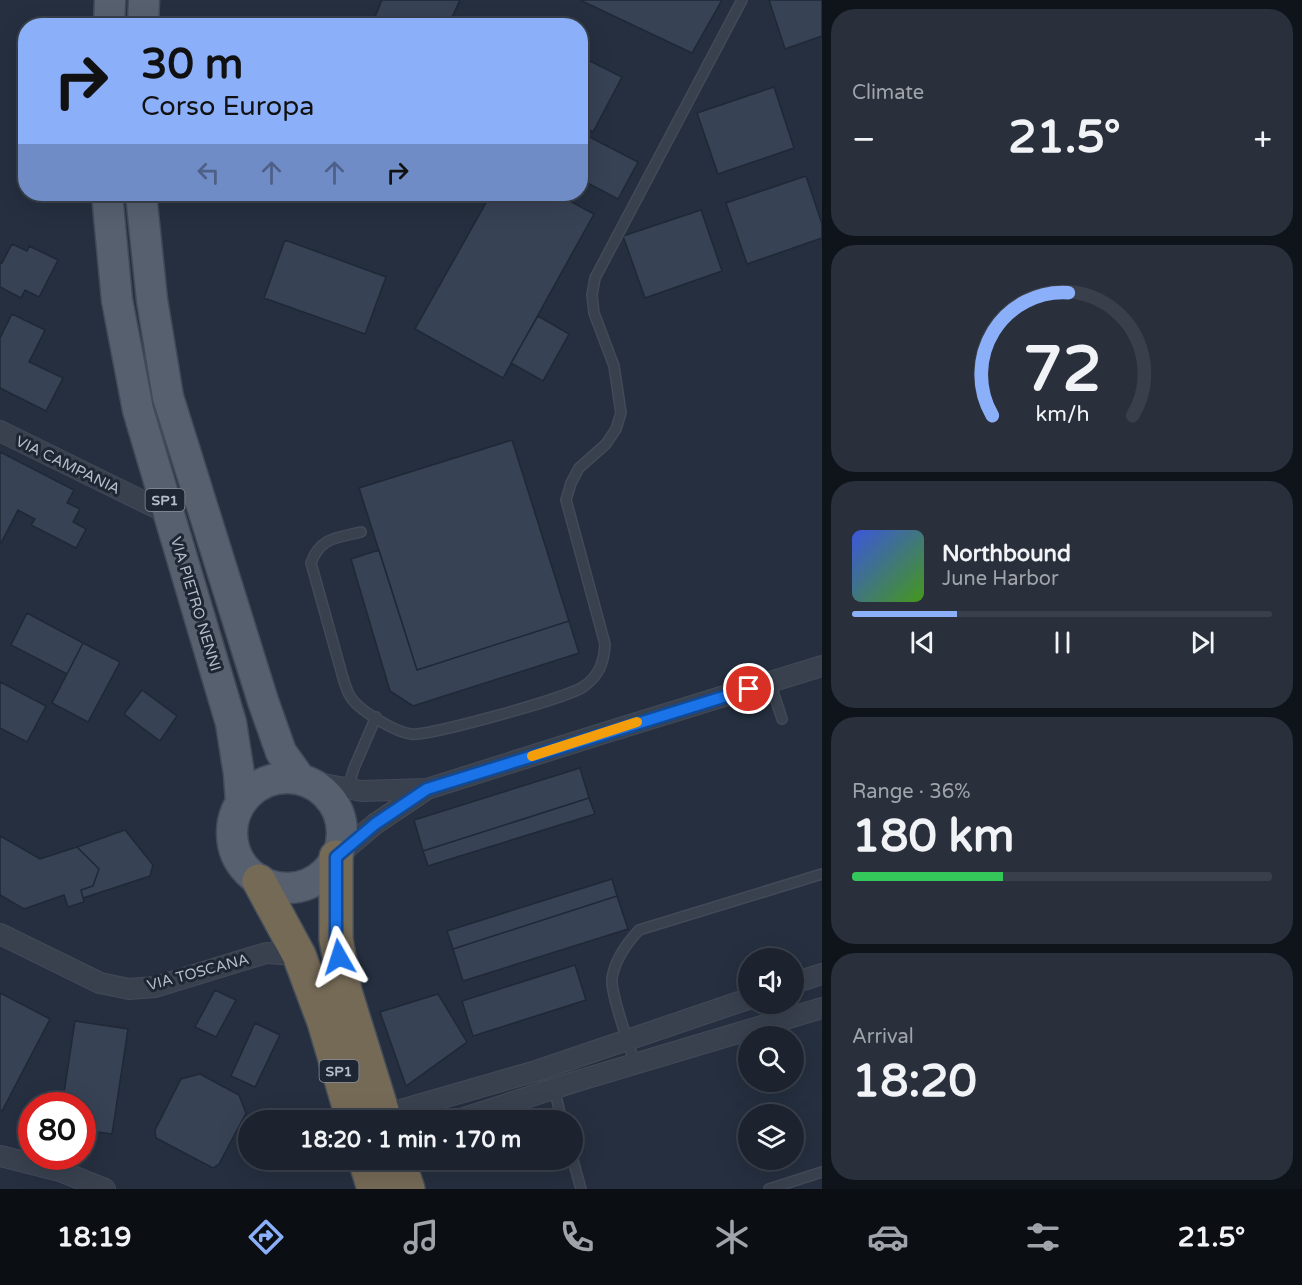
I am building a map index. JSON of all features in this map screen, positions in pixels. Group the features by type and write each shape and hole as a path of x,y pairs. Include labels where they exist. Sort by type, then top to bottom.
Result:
{"highway":[{"name":"SP1","path":"336,857 336,939 345,991 372,1110"},
{"name":"SP1","path":"259,881 299,955 324,1022 369,1110"},
{"path":"368,1170 374,1189"},
{"path":"401,1170 408,1189"}],"main road":[{"path":"109,18 110,0"},
{"path":"143,18 144,0"},
{"name":"VIA PIETRO NENNI","path":"108,201 117,300 138,410 231,723 241,802"},
{"name":"SP1","path":"142,201 152,300 168,397 263,701 281,752 302,780"},
{"path":"284,778 302,780 316,786 337,810 341,826 341,842 336,857 326,872 311,882 294,888 276,887 259,881 245,869 236,854 232,837 234,819 241,802 267,781 284,778"}],"street":[{"name":"VIA CAMPANIA","path":"0,431 169,514"},
{"path":"302,780 362,791 427,789 822,666"},
{"path":"336,857 375,824 427,789"},
{"name":"VIA TOSCANA","path":"0,934 100,983 129,989 155,987 266,953 299,955"},
{"path":"804,980 822,974"},
{"path":"405,1110 537,1071 738,1002"},
{"path":"489,1110 822,1008"},
{"path":"0,1156 60,1172 105,1189"}],"lane":[{"path":"361,532 326,541 315,552 311,563 343,678 350,696 362,710 412,735 558,699 582,688 595,677 604,661 604,644 566,500 579,468 606,444 616,429 621,413 614,366 594,313 592,295 595,278 742,0"},
{"path":"770,682 782,719"},
{"path":"348,788 376,717"},
{"path":"635,1064 612,980 626,945 639,930 822,874"},
{"path":"554,1089 559,1110"},
{"path":"576,1170 581,1189"},
{"path":"769,1189 822,1172"}],"building":[{"path":"382,0 460,0 452,18 374,18"},
{"path":"580,0 722,0 692,53"},
{"path":"769,0 822,0 822,36 785,49"},
{"path":"588,60 622,77 593,132 588,129"},
{"path":"774,87 794,148 718,174 697,113"},
{"path":"588,136 638,162 618,199 588,183"},
{"path":"806,176 822,224 822,238 747,264 726,203"},
{"path":"487,201 570,201 594,214 503,378 415,329"},
{"path":"701,210 722,271 645,298 623,236"},
{"path":"285,240 386,277 365,334 264,298"},
{"path":"12,244 27,251 29,246 58,260 39,297 25,290 21,298 0,287 0,262 2,263"},
{"path":"12,314 45,330 29,362 63,378 46,411 0,388 0,338"},
{"path":"538,316 569,334 543,381 511,363"},
{"path":"512,440 569,621 417,670 359,488"},
{"path":"0,452 74,490 67,503 80,509 73,522 86,529 76,548 31,525 35,519 18,510 0,545"},
{"path":"379,550 417,670 569,621 579,653 413,706 390,691 351,559"},
{"path":"27,613 83,643 67,674 11,645"},
{"path":"83,643 120,662 88,722 52,703"},
{"path":"0,682 46,706 27,742 0,728"},
{"path":"142,690 177,716 160,741 124,714"},
{"path":"580,768 589,798 423,851 414,820"},
{"path":"589,798 595,814 428,866 423,851"},
{"path":"125,830 153,865 150,876 83,898 81,890 93,886 99,869 77,847"},
{"path":"0,836 40,859 77,847 99,869 93,886 81,890 84,902 68,907 64,895 24,909 0,895"},
{"path":"612,879 617,896 453,949 447,931"},
{"path":"617,896 628,929 463,981 453,949"},
{"path":"575,965 586,1000 473,1036 462,1001"},
{"path":"215,990 236,1000 216,1037 195,1027"},
{"path":"0,993 50,1019 2,1111 0,1110"},
{"path":"438,994 467,1042 406,1086 380,1012"},
{"path":"75,1021 128,1029 112,1134 96,1132 96,1092 64,1092"},
{"path":"255,1023 280,1035 255,1087 231,1076"},
{"path":"200,1074 239,1095 245,1110 238,1110 238,1128 219,1164 213,1168 156,1138 155,1130 181,1079"}],"slow traffic":[{"path":"532,756 637,722"}],"route":[{"path":"339,957 336,939 336,857 375,824 427,789 749,689"}]}
